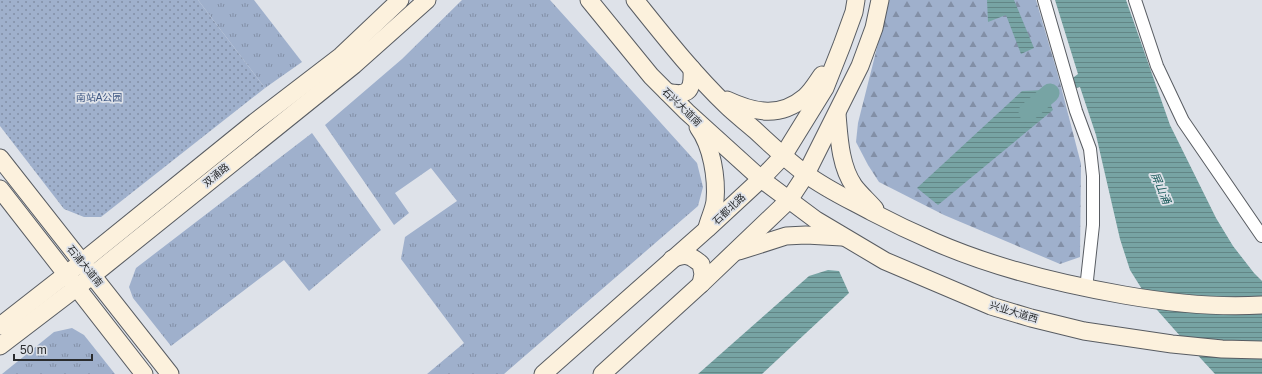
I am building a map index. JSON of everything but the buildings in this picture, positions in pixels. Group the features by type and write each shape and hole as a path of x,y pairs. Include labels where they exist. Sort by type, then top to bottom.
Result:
{"main road":[{"name":"双涌路","path":"88,268 255,122 341,56 400,0"},
{"name":"双涌路","path":"0,326 71,281 354,65 427,0"},
{"name":"石兴大道南","path":"589,0 651,76 687,112 761,179 789,200"},
{"path":"635,0 679,56 726,106 806,174 832,191 882,217 935,243 1031,276 1086,289 1142,298 1194,304 1238,306 1262,309"},
{"name":"石都北路","path":"543,374 707,229 761,179 783,156 826,88 854,12 856,0"},
{"path":"602,374 701,284 789,200 806,174 860,66 874,28 880,0"},
{"path":"714,93 743,107 769,112 787,108 806,96 826,70 842,45"},
{"path":"842,45 840,63 842,70 848,72 860,66"},
{"path":"667,92 676,94 684,93 691,88 692,70"},
{"path":"687,112 708,144 713,166 715,202 707,229"},
{"path":"837,114 838,133 845,168 854,185 882,217"},
{"name":"石浦大道南","path":"0,158 170,374"},
{"name":"石浦大道南","path":"0,189 144,374"},
{"name":"兴业大道西","path":"789,200 844,237 885,261 991,306 1031,318 1084,331 1172,344 1222,349 1262,350"},
{"path":"733,253 786,236 806,235 844,237"},
{"path":"672,259 681,255 692,257 701,264 703,274 701,284"},
{"name":"双涌路","path":"0,346 71,281"},
{"path":"1238,306 1262,304"}],"street":[{"path":"1044,0 1076,111 1090,149 1093,176 1093,225 1086,289"},
{"path":"1135,0 1157,66 1183,121 1262,236"}],"green space":[{"name":"南站A公园","path":"0,0 198,0 265,88 101,217 84,217 64,209 0,126"},
{"path":"198,0 254,0 302,62 265,88"},
{"path":"462,0 550,0 697,163 703,187 698,206 504,374 427,374 464,343 401,259 405,237 457,201 431,168 395,193 409,213 394,225 325,125 402,59"},
{"path":"889,0 1036,0 1058,75 1081,164 1080,257 1060,264 944,215 879,182 856,142 858,123"},
{"path":"312,133 381,230 309,291 284,260 171,346 133,298 129,287 136,268"},
{"path":"72,328 84,335 115,374 2,374 54,332"}],"water":[{"path":"987,0 1014,0 1034,48 1021,54 1006,15 988,22"},
{"name":"屏山涌","path":"1055,0 1126,0 1170,125 1216,218 1233,246 1262,281 1262,374 1215,374 1150,302 1130,270 1120,239 1096,135 1080,87 1073,89 1070,80 1078,74"},
{"path":"1045,90 1053,110 938,205 917,188 1022,91"},
{"path":"828,270 839,271 849,293 762,374 698,374 809,276"}],"waterway":[{"path":"1028,112 1050,93"}]}
